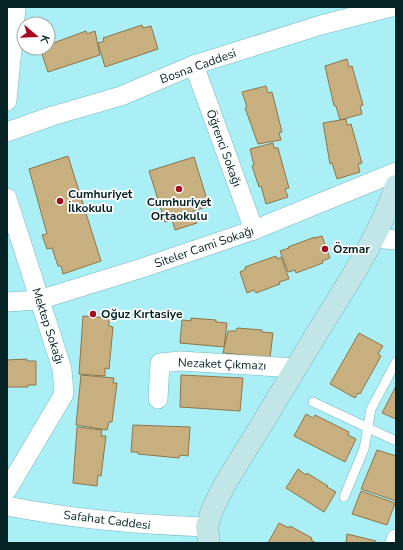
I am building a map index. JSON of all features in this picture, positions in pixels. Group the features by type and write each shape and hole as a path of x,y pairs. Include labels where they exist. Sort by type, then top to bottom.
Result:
{"main road":[{"path":"208,535 212,510 225,484 339,298 373,238 392,199 396,186"}],"street":[{"path":"7,101 16,7"},
{"name":"Bosna Caddesi","path":"7,132 52,116 121,96 194,66 321,25 391,7"},
{"name":"Öğrenci Sokağı","path":"194,66 254,230"},
{"name":"Siteler Cami Sokağı","path":"7,302 39,300 142,268 254,230 396,172"},
{"name":"Mektep Sokağı","path":"7,198 62,369 64,394 7,490"},
{"path":"373,238 396,240"},
{"name":"Nezaket Çıkmazı","path":"158,399 160,363 180,361 296,368"},
{"name":"Safahat Caddesi","path":"7,506 34,511 149,525 208,535"},
{"path":"395,543 396,539"}],"lane":[{"path":"344,497 364,449 371,409 396,362"},
{"path":"313,402 396,441"}],"building":[{"path":"142,25 143,28 151,26 158,49 105,67 98,43 104,41 103,38"},
{"path":"86,31 87,34 95,31 100,55 48,72 43,56 56,56 56,42"},
{"path":"347,59 349,67 352,66 363,105 360,106 362,114 340,120 336,106 334,106 325,66"},
{"path":"266,86 268,93 272,92 282,132 279,133 281,140 258,144 245,108 247,107 242,92"},
{"path":"346,119 347,125 351,124 362,163 358,164 360,172 337,179 332,163 330,164 323,123"},
{"path":"273,143 274,148 278,148 289,188 285,189 288,197 266,204 261,186 259,187 252,166 254,165 250,149"},
{"name":"Cumhuriyet İlkokulu","path":"68,156 101,261 63,274 61,266 58,266 52,248 47,249 42,235 47,234 29,169"},
{"name":"Cumhuriyet Ortaokulu","path":"194,157 209,206 193,211 197,223 175,230 172,220 165,222 149,171"},
{"path":"322,236 330,258 322,261 323,263 296,273 295,270 288,272 280,251 315,237"},
{"path":"276,256 277,259 281,257 289,279 256,293 254,290 247,293 240,272 246,269 245,267"},
{"path":"83,316 109,318 109,326 113,327 109,369 105,368 105,376 79,374"},
{"path":"191,318 216,320 216,322 227,323 224,347 180,343 182,320 191,321"},
{"path":"237,328 262,330 262,332 273,333 270,358 223,353 228,331 236,331"},
{"path":"359,333 383,346 378,354 381,356 360,394 358,393 355,398 330,384"},
{"path":"27,359 27,361 36,361 36,385 28,385 28,387 7,387 7,360"},
{"path":"81,375 114,378 113,383 117,383 112,422 109,422 107,430 76,425"},
{"path":"181,375 243,378 240,411 180,407"},
{"path":"396,386 396,419 382,413"},
{"path":"306,414 313,418 315,415 349,432 348,435 356,439 345,462 294,436"},
{"path":"133,425 190,427 188,456 180,455 179,458 131,452"},
{"path":"77,427 102,430 101,436 106,436 101,476 98,475 97,486 73,483"},
{"path":"377,450 396,456 396,501 361,489"},
{"path":"298,469 306,475 307,473 336,492 324,512 286,488"},
{"path":"361,491 395,503 387,525 352,514"},
{"path":"279,523 289,528 290,526 312,538 311,540 316,543 268,543"},
{"path":"347,534 376,541 375,543 346,543"}],"place":[{"name":"Cumhuriyet Ortaokulu","path":"179,189"},
{"name":"Cumhuriyet İlkokulu","path":"60,201"},
{"name":"Özmar","path":"325,249"},
{"name":"Oğuz Kırtasiye","path":"93,314"}]}
